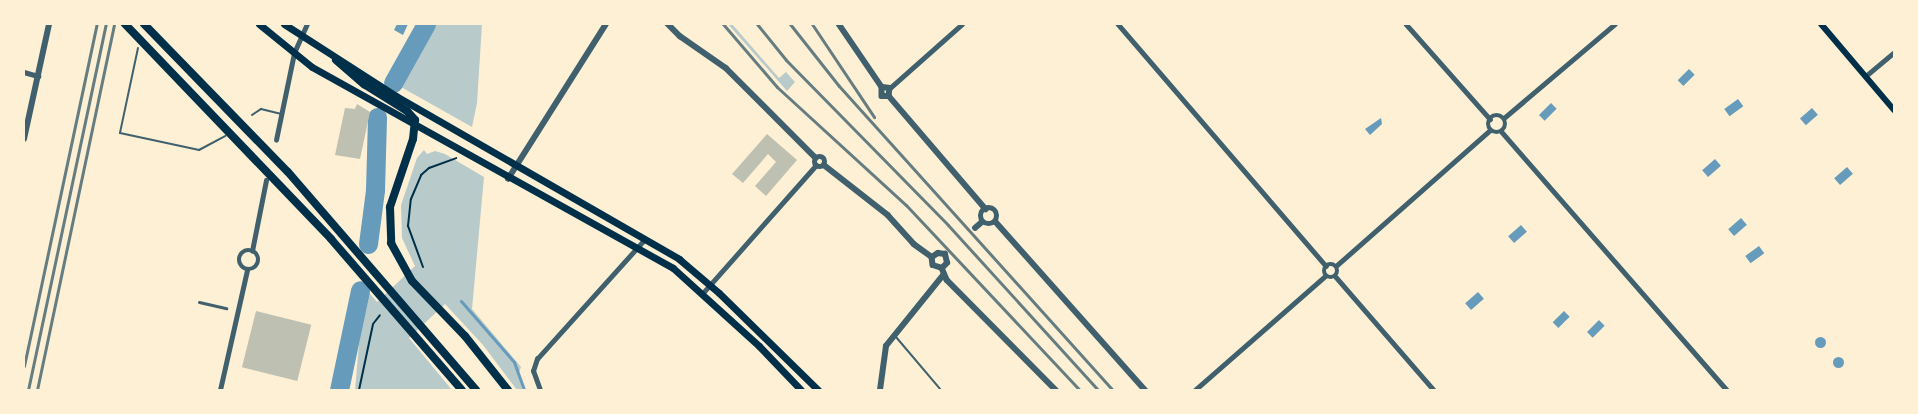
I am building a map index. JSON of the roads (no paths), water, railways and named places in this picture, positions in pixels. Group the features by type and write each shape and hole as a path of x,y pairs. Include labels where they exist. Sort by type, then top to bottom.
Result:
{"highway":[{"path":"125,24 331,240 462,390"},
{"path":"144,24 288,172 476,390"},
{"path":"260,24 312,67 508,179 638,247 673,268 759,346 801,390"},
{"path":"284,24 336,60 679,259 710,284 818,390"},
{"path":"336,60 364,84 411,114 416,125 390,207 391,243 402,268 440,309 508,390"}],"main road":[{"path":"1820,24 1867,75 1894,110"}],"street":[{"path":"24,139 49,24"},
{"path":"276,140 294,53 307,24"},
{"path":"508,179 606,24"},
{"path":"668,24 680,36 726,68 816,158 822,158 824,165 888,215 914,244 932,257 933,265 943,271 1056,390"},
{"path":"839,24 882,87 882,96 889,96"},
{"path":"962,24 890,88 889,96 986,208 996,211 996,222 1146,390"},
{"path":"1118,24 1326,266 1325,276 1195,390"},
{"path":"1326,266 1336,266 1490,131 1490,119 1406,24"},
{"path":"1501,131 1504,118 1615,24"},
{"path":"1867,75 1894,52"},
{"path":"24,72 38,76"},
{"path":"882,87 890,88"},
{"path":"1490,119 1498,114 1504,118"},
{"path":"1490,131 1495,134 1501,131"},
{"path":"1501,131 1728,390"},
{"path":"816,158 816,166"},
{"path":"702,294 816,166 824,165"},
{"path":"252,251 243,252 239,259 241,267 247,270 256,268 259,262 252,251 266,180"},
{"path":"982,222 981,214 986,208"},
{"path":"982,222 989,225 996,222"},
{"path":"975,228 982,222"},
{"path":"540,390 533,371 538,359 645,239"},
{"path":"880,390 886,346 943,271 947,262 945,254 938,253 932,257"},
{"path":"1336,266 1336,277 1434,390"},
{"path":"220,390 247,270"},
{"path":"1325,276 1329,279 1336,277"},
{"path":"199,302 226,308"}],"lane":[{"path":"138,48 120,133 199,150 225,136"},
{"path":"252,115 260,108 281,114"},
{"path":"894,334 941,390"}],"water":[{"path":"397,24 408,24 403,35 394,30"},
{"path":"1689,69 1695,75 1683,86 1678,80"},
{"path":"1738,99 1743,106 1730,116 1724,109"},
{"path":"1551,103 1557,109 1545,121 1539,115"},
{"path":"1812,108 1818,115 1806,125 1800,118"},
{"path":"1381,118 1382,124 1370,135 1365,129"},
{"path":"1715,159 1721,166 1708,177 1702,170"},
{"path":"1847,167 1853,174 1840,185 1834,178"},
{"path":"1741,218 1747,225 1734,236 1728,229"},
{"path":"1521,225 1527,232 1514,243 1508,236"},
{"path":"1759,246 1764,253 1751,263 1745,256"},
{"path":"1478,292 1484,299 1471,310 1465,303"},
{"path":"1564,311 1570,317 1558,328 1553,322"},
{"path":"1599,320 1605,326 1593,338 1587,332"},
{"path":"1820,336 1826,342 1820,348 1814,342"},
{"path":"1838,356 1844,362 1838,368 1832,362"}],"waterway":[{"path":"393,83 426,24"},
{"path":"368,244 375,190 377,117"},
{"path":"339,390 360,290"},
{"path":"461,301 514,362 524,390"}],"railway":[{"path":"24,366 97,24"},
{"path":"28,390 106,24"},
{"path":"37,390 114,24"},
{"path":"723,24 777,87 906,205 1080,390"},
{"path":"757,24 786,60 948,225 1098,390"},
{"path":"790,24 839,86 1113,390"},
{"path":"812,24 874,117"}]}
